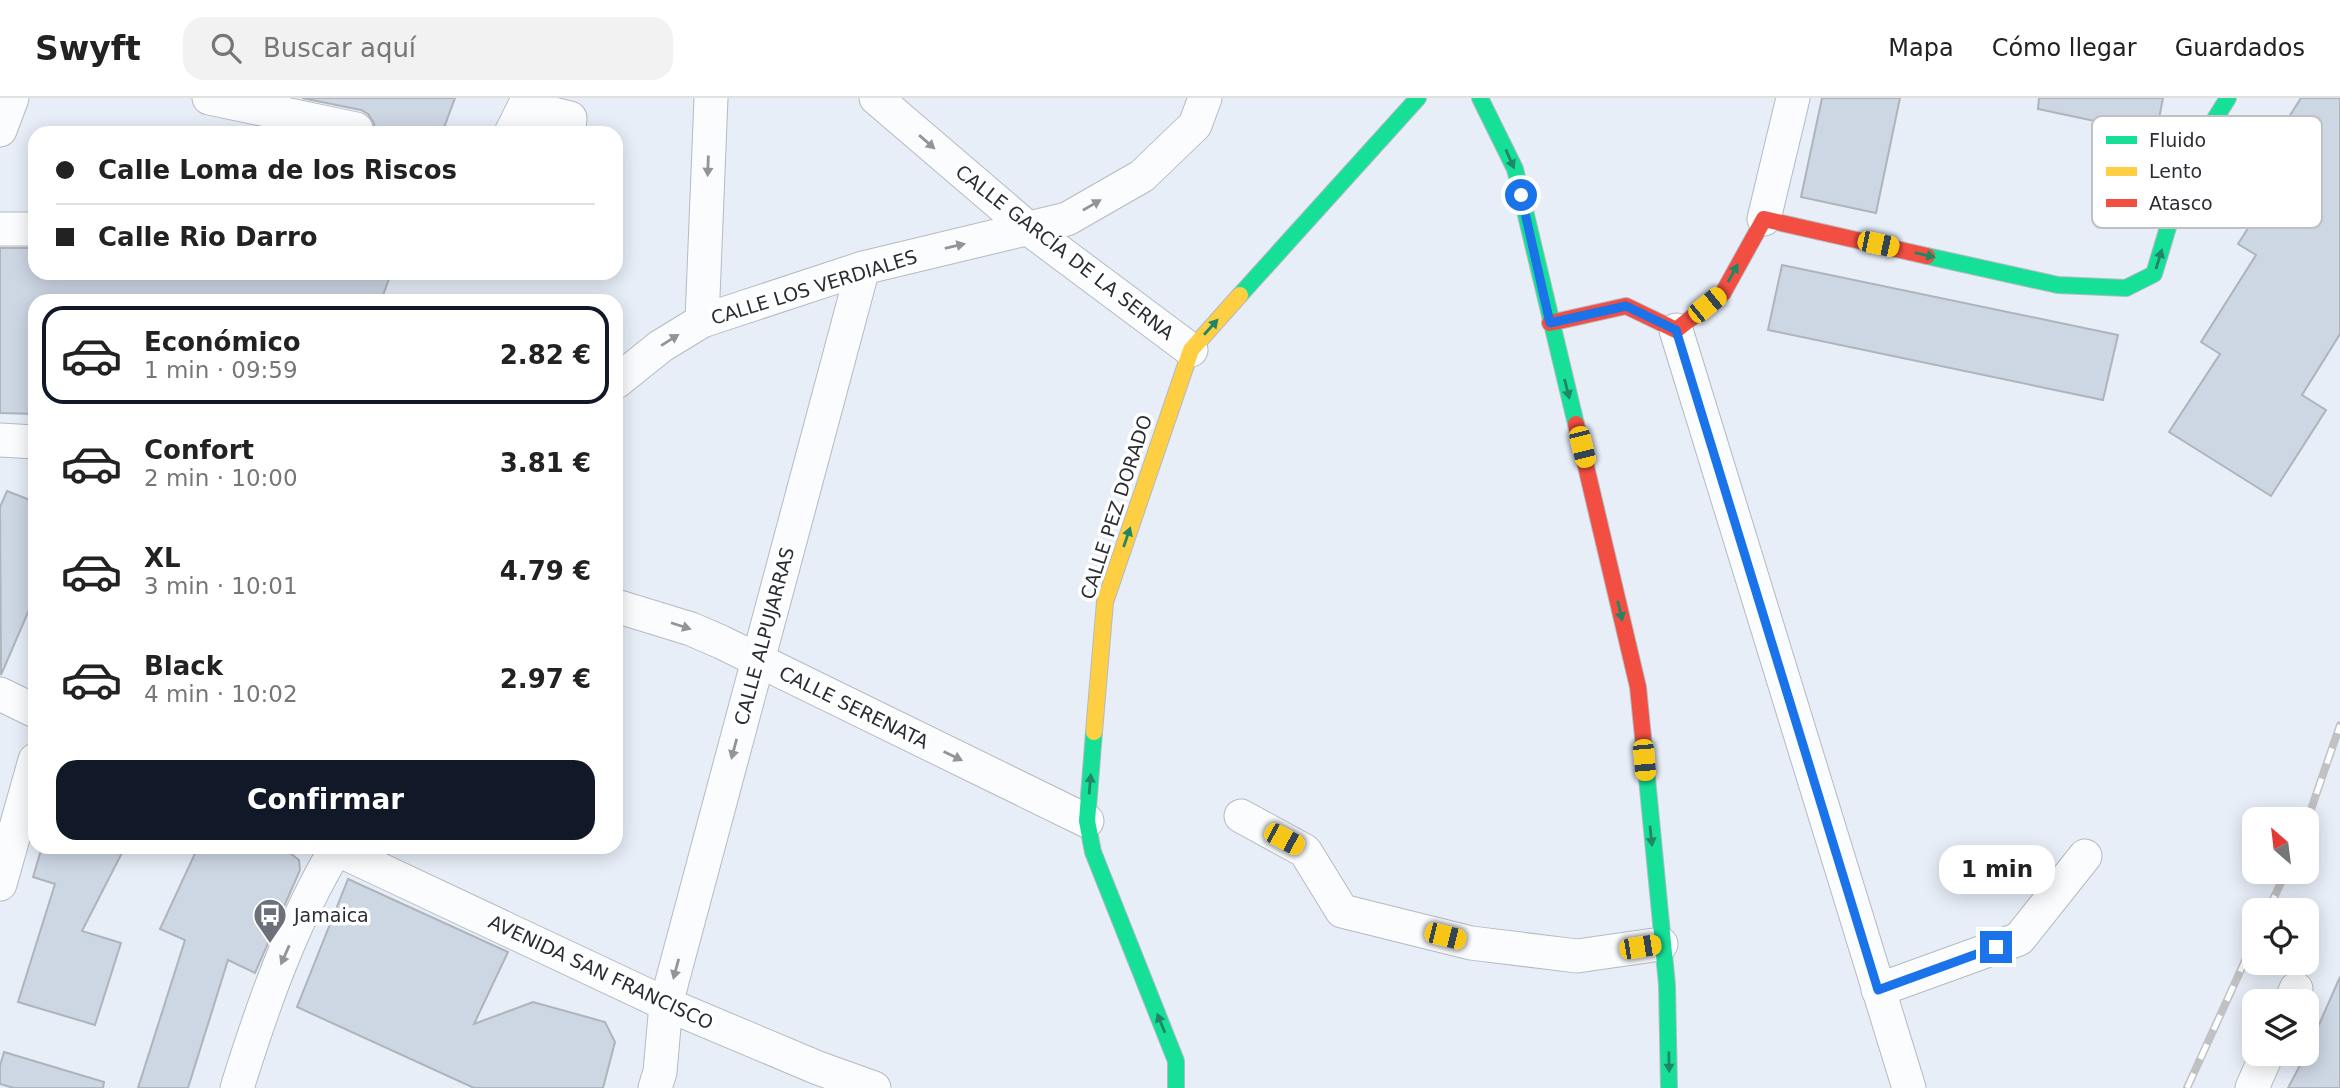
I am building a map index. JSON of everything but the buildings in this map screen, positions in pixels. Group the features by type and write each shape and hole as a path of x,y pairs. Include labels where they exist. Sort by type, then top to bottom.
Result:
{"street":[{"path":"0,130 12,98"},
{"path":"209,98 342,126"},
{"path":"702,321 711,98"},
{"name":"CALLE GARCÍA DE LA SERNA","path":"876,98 1029,229 1191,350"},
{"name":"CALLE LOS VERDIALES","path":"623,376 661,346 702,321 863,268 1068,219 1142,176 1195,125 1205,98"},
{"name":"CALLE PEZ DORADO","path":"1176,1088 1176,1061 1093,852 1087,821 1105,602 1191,350 1418,98"},
{"path":"1480,98 1487,107 1515,169 1638,687 1667,985 1669,1088"},
{"path":"1676,330 1723,293 1764,219 1793,98"},
{"path":"2217,116 2228,98"},
{"path":"514,126 524,107 542,104 570,118 569,126"},
{"path":"1764,219 2058,285 2126,288 2154,274 2168,228"},
{"path":"0,229 28,229"},
{"name":"CALLE ALPUJARRAS","path":"655,1088 660,1072 666,1004 863,268"},
{"path":"1550,323 1626,306 1676,330 1909,1088"},
{"path":"0,440 28,442"},
{"name":"CALLE SERENATA","path":"623,608 691,629 757,659 1087,821"},
{"path":"0,694 28,708"},
{"path":"0,884 28,785"},
{"path":"1241,816 1305,851 1342,911 1471,943 1577,956 1661,944"},
{"path":"237,1088 263,1004 332,854"},
{"name":"AVENIDA SAN FRANCISCO","path":"348,854 666,1004 869,1087"},
{"path":"1878,990 2019,939 2085,856"},
{"path":"2252,1088 2262,1066"}],"railway":[{"path":"2312,807 2340,725"},
{"path":"2274,898 2280,884"},
{"path":"2187,1088 2242,967"}],"traffic: fast":[{"path":"1240,295 1418,98"},
{"path":"1480,98 1515,169 1576,424"},
{"path":"2217,116 2228,98"},
{"path":"1927,256 2058,285 2126,288 2154,274 2168,228"},
{"path":"1094,732 1087,821 1093,852 1176,1061 1176,1088"},
{"path":"1643,737 1667,985 1669,1088"}],"traffic: slow":[{"path":"1094,732 1105,602 1191,350 1240,295"}],"traffic: jam":[{"path":"1550,323 1626,306 1676,330 1723,293 1764,219 1927,256"},
{"path":"1576,424 1638,687 1643,737"}],"place":[{"name":"Jamaica","path":"270,945"}],"route":[{"path":"1521,195 1550,323 1626,306 1676,330 1878,990 1996,947"}]}
